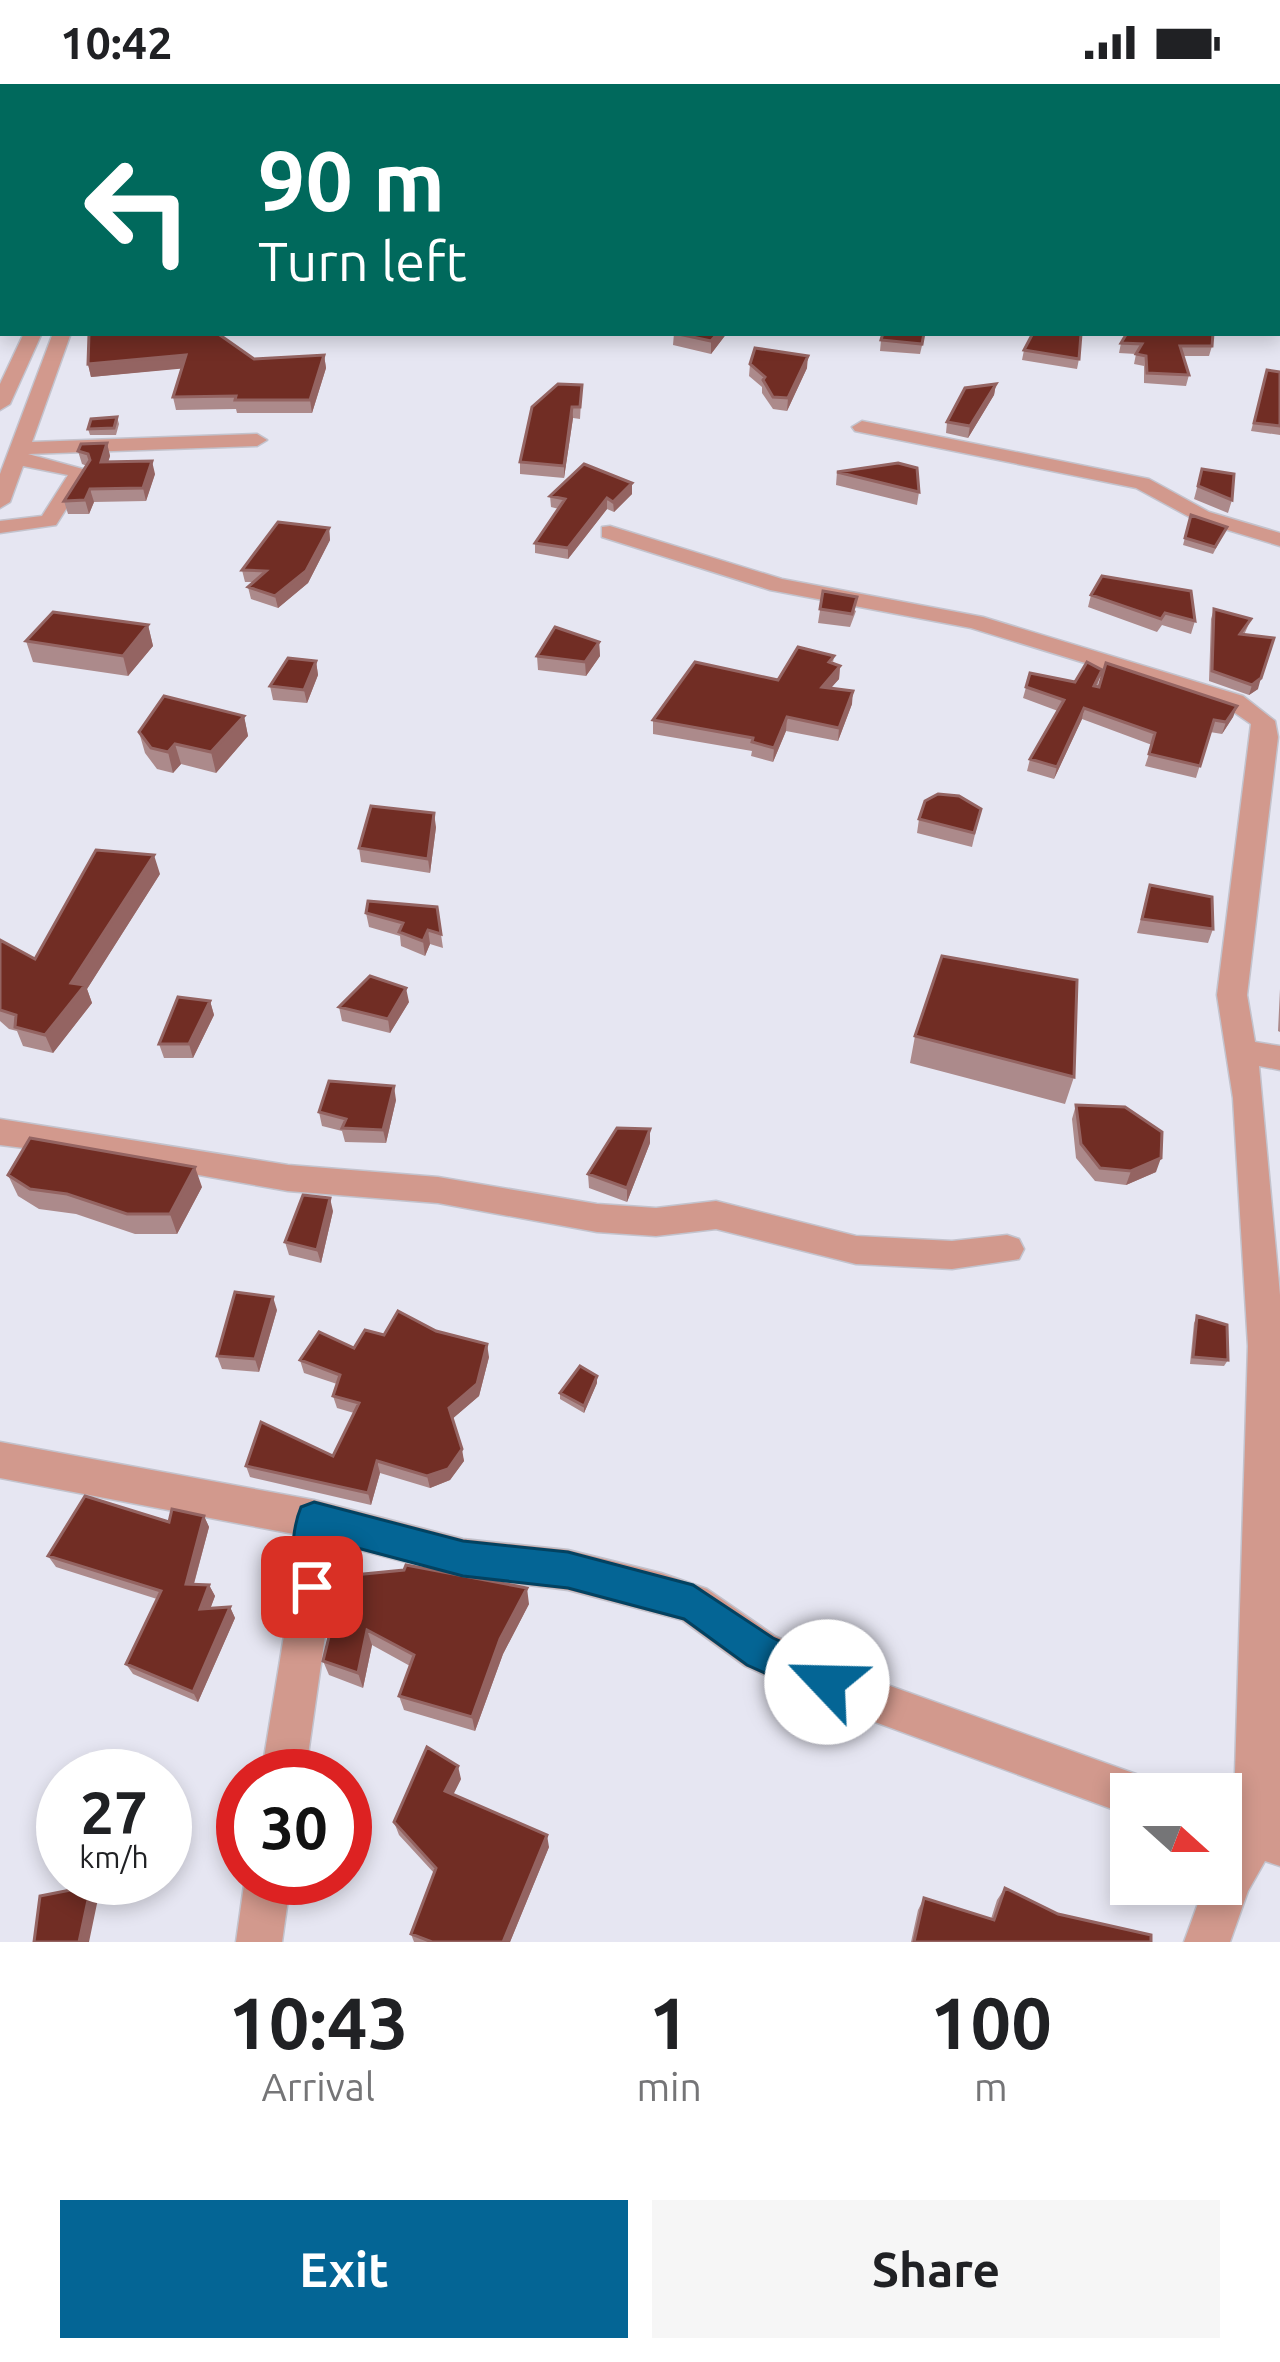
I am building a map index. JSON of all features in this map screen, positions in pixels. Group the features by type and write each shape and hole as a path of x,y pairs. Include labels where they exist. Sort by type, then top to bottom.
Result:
{"street":[{"path":"32,336 0,408 33,412"},
{"path":"0,502 61,336"},
{"path":"862,427 1142,484 1202,516 1280,540"},
{"path":"18,453 257,440"},
{"path":"0,527 44,524 52,519 80,472 18,453"},
{"path":"610,532 778,585 975,622 1200,690 1252,712 1265,731 1232,995 1243,1052 1266,1346 1252,1834 1229,1880 1208,1942"},
{"path":"1243,1052 1280,1058"},
{"path":"0,1132 288,1178 438,1190 597,1218 656,1222 716,1215 856,1250 952,1255 1007,1249"},
{"path":"0,1460 314,1519 463,1558 568,1570 693,1603 760,1651 838,1686 1110,1786"},
{"path":"287,1749 312,1587 314,1519"},
{"path":"259,1942 264,1905"}],"building":[{"path":"89,336 221,336 254,359 324,355 310,400 173,397 186,355 88,364"},
{"path":"882,336 923,336 922,344 881,340"},
{"path":"1031,336 1081,336 1079,359 1024,350"},
{"path":"1125,336 1213,336 1212,346 1180,346 1189,375 1147,373 1146,356 1136,354 1142,344 1121,343"},
{"path":"755,348 808,356 788,398 773,397 765,377 750,364"},
{"path":"1267,370 1280,372 1280,426 1254,423"},
{"path":"558,384 582,385 580,407 572,407 564,466 520,462 532,407"},
{"path":"996,384 970,426 947,422 965,388"},
{"path":"117,417 114,428 88,429 91,419"},
{"path":"107,443 101,462 152,461 143,488 90,489 85,500 64,501 90,460 78,451 81,444"},
{"path":"898,463 917,468 919,492 837,472"},
{"path":"584,464 632,483 613,502 607,498 568,548 535,543 565,499 550,496"},
{"path":"1202,469 1234,474 1232,500 1198,486"},
{"path":"1191,515 1227,527 1215,547 1185,538"},
{"path":"278,522 329,528 306,571 275,596 248,587 266,571 242,570"},
{"path":"1102,576 1191,591 1195,621 1165,613 1161,619 1091,595"},
{"path":"823,591 857,597 852,614 820,609"},
{"path":"1214,609 1251,619 1240,634 1274,638 1261,678 1252,685 1212,671"},
{"path":"53,612 148,625 123,656 26,641"},
{"path":"555,627 599,642 585,662 537,656"},
{"path":"798,647 834,656 829,662 840,666 822,687 853,691 839,728 787,717 774,748 752,742 753,738 653,720 695,662 778,680"},
{"path":"288,658 316,661 304,690 270,686"},
{"path":"1087,662 1102,670 1094,686 1099,687 1106,663 1237,706 1226,722 1214,720 1200,766 1149,754 1155,733 1084,708 1057,767 1030,759 1064,700 1026,687 1030,673 1075,682"},
{"path":"164,696 244,716 211,752 175,744 168,752 151,748 139,732"},
{"path":"938,794 959,796 981,809 974,833 919,819 925,801"},
{"path":"371,806 434,813 428,859 359,848"},
{"path":"96,850 154,855 71,983 85,985 45,1035 15,1027 16,1015 0,1010 0,940 35,959"},
{"path":"1150,885 1212,897 1213,929 1142,919"},
{"path":"368,901 437,907 441,934 428,930 423,941 399,932 403,923 366,913"},
{"path":"942,956 1077,980 1074,1077 915,1036"},
{"path":"370,976 406,988 388,1019 339,1007"},
{"path":"178,997 210,1001 189,1044 159,1044"},
{"path":"329,1081 394,1086 383,1130 342,1128 346,1119 319,1112"},
{"path":"1076,1105 1125,1107 1162,1132 1161,1158 1131,1171 1100,1168 1081,1144"},
{"path":"617,1128 650,1129 627,1188 588,1174"},
{"path":"30,1138 195,1167 170,1214 127,1214 67,1194 30,1189 8,1175"},
{"path":"303,1195 330,1198 317,1250 285,1242"},
{"path":"235,1292 273,1297 255,1359 217,1356"},
{"path":"398,1311 436,1331 487,1344 477,1384 449,1408 462,1449 448,1469 427,1476 377,1461 368,1493 246,1466 261,1422 333,1456 359,1403 333,1396 340,1375 300,1360 319,1332 354,1348 365,1330 384,1335"},
{"path":"1197,1316 1227,1325 1228,1360 1193,1357"},
{"path":"580,1366 597,1376 584,1406 560,1393"},
{"path":"85,1496 169,1522 172,1509 204,1516 186,1584 209,1585 200,1609 230,1607 193,1692 126,1664 161,1591 48,1556"},
{"path":"406,1565 527,1588 500,1639 472,1717 399,1696 414,1655 367,1630 358,1673 323,1661 344,1576 404,1570"},
{"path":"427,1747 458,1766 445,1791 547,1835 503,1942 432,1942 411,1934 436,1868 394,1822"},
{"path":"1005,1888 1058,1914 1151,1935 1151,1942 914,1942 924,1898 994,1920"},
{"path":"39,1905 87,1905 79,1942 34,1942"}],"route":[{"path":"312,1587 314,1519 463,1558 568,1570 693,1603 760,1651 827,1682"}]}
